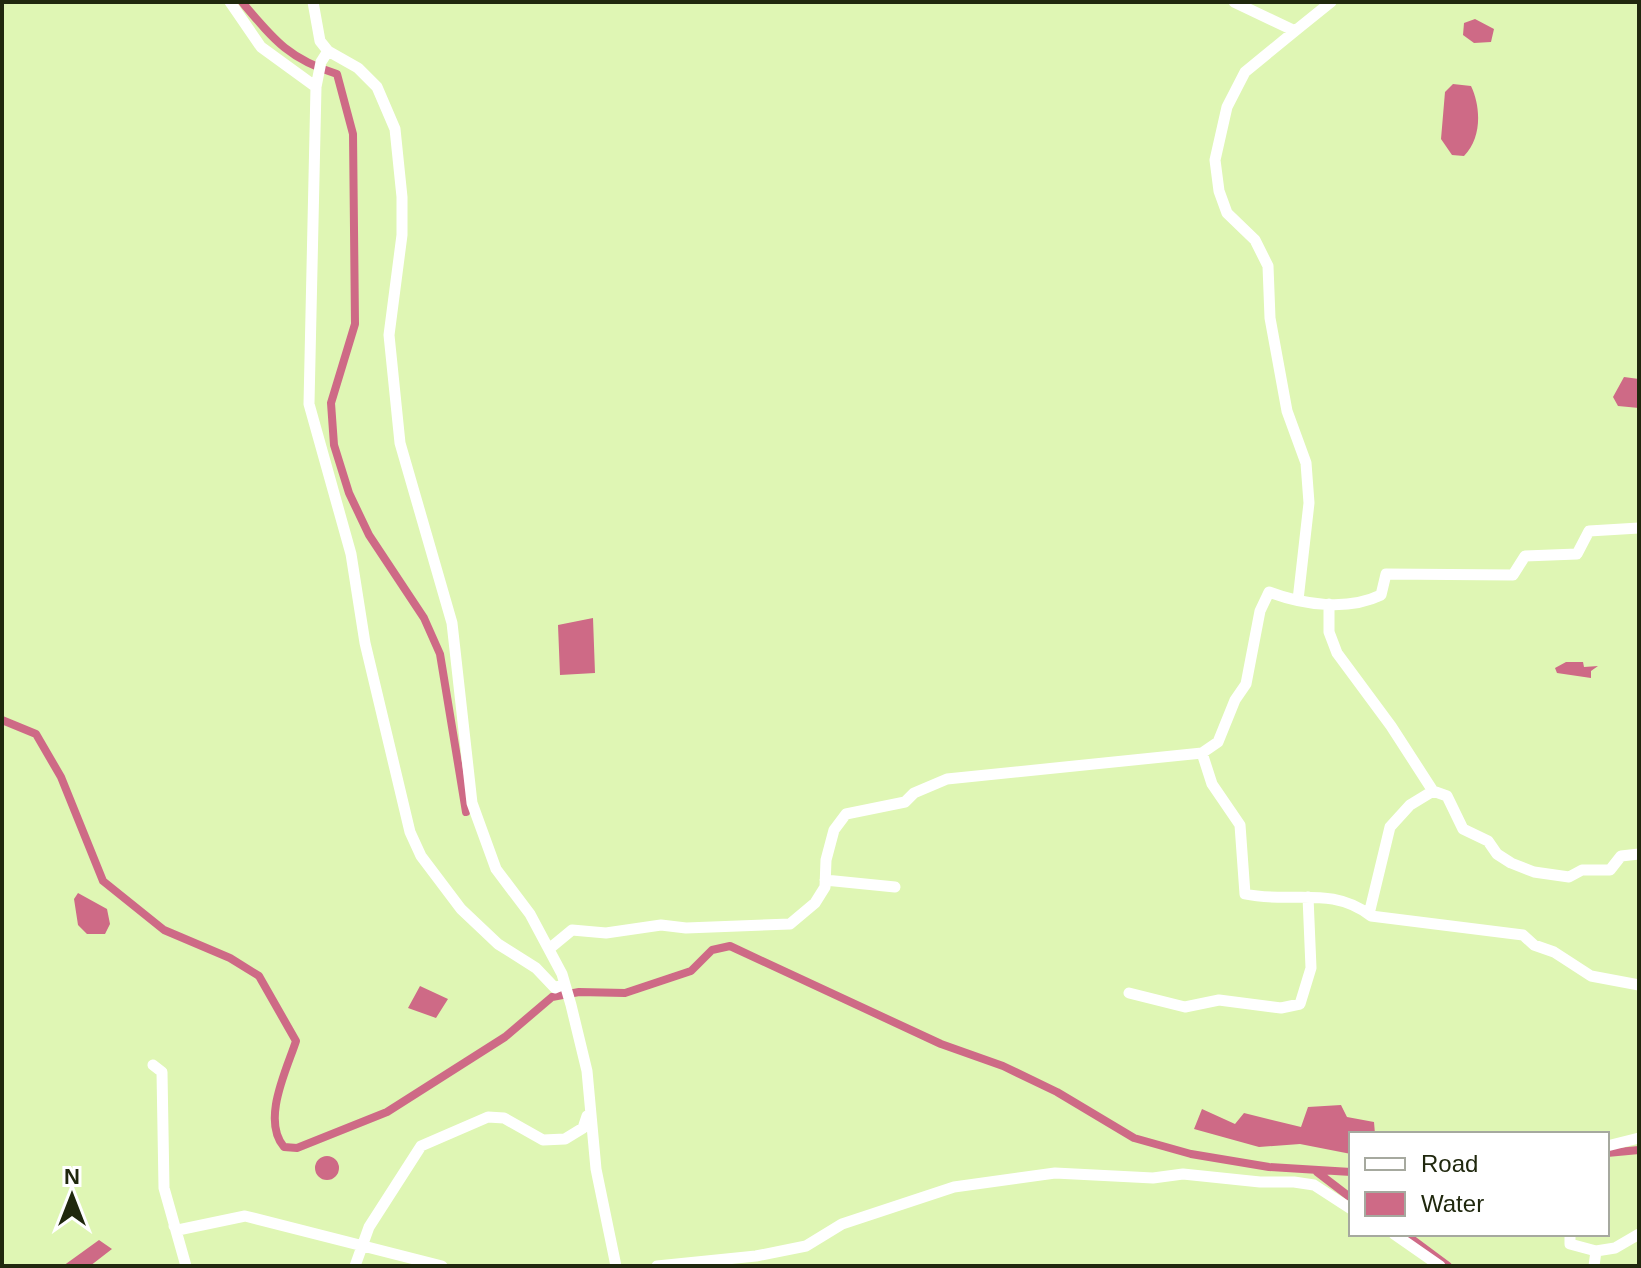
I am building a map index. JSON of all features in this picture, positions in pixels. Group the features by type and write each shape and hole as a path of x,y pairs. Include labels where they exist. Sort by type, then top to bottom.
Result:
{"street":[{"path":"230,2 261,47 316,87"},
{"path":"313,2 325,56 316,87 309,404 351,554 365,643 404,792 410,832 437,879 485,934 536,968 549,985 557,988 564,984"},
{"path":"1234,2 1295,31"},
{"path":"1298,600 1309,503 1306,463 1287,411 1270,318 1268,266 1255,240 1227,213 1219,191 1215,160 1227,107 1245,72 1331,2"},
{"path":"325,56 358,68 377,87 395,129 402,197 402,235 389,335 400,443 452,623 472,803 496,869 530,914 549,949 571,1005 587,1071 596,1169 615,1266"},
{"path":"549,949 572,930 606,933 661,925 790,924 815,903 825,880 834,830 846,814 905,802 914,793 947,779 1202,753 1218,742 1235,700 1246,684 1260,611 1269,592 1298,600 1360,605 1381,595 1386,574 1513,575 1525,556 1577,554 1589,531 1639,528"},
{"path":"1329,604 1329,632 1337,653 1433,791 1447,796 1463,829 1488,841 1497,854 1534,872 1569,877 1582,870 1610,870 1621,856 1639,854"},
{"path":"1202,753 1212,784 1240,825 1245,894 1334,898 1358,904 1369,914 1523,935 1534,945 1554,952 1591,976 1639,985"},
{"path":"1369,914 1390,827 1410,805 1433,791"},
{"path":"825,880 895,887"},
{"path":"1129,993 1185,1007 1219,1000 1281,1008 1300,1004 1311,968 1308,897"},
{"path":"153,1065 162,1072 164,1188 186,1266"},
{"path":"355,1266 377,1214 421,1146 488,1117 504,1118 543,1140 565,1139 583,1128 589,1109"},
{"path":"1609,1146 1639,1138"},
{"path":"657,1266 756,1256 806,1246 842,1224 954,1187 1055,1173 1153,1178 1183,1174 1260,1182 1294,1182 1314,1185 1349,1208"},
{"path":"174,1226 178,1230 245,1216 363,1243 442,1266"},
{"path":"1570,1236 1570,1244 1596,1251 1615,1248 1639,1234"},
{"path":"1397,1236 1440,1266"},
{"path":"1594,1266 1596,1251"}],"water":[{"path":"1475,19 1494,29 1491,42 1474,43 1463,35 1464,23"},
{"path":"1453,84 1471,86 1477,103 1477,131 1464,156 1452,155 1441,139 1445,92"},
{"path":"1624,377 1639,379 1639,408 1618,406 1613,397"},
{"path":"593,618 595,673 560,675 558,625"},
{"path":"1566,662 1583,662 1584,667 1598,666 1591,671 1591,678 1557,673 1555,668"},
{"path":"78,893 107,909 110,924 105,934 87,934 78,925 74,899"},
{"path":"420,986 448,999 436,1018 408,1008"},
{"path":"1341,1105 1347,1117 1374,1122 1375,1132 1349,1132 1349,1154 1300,1144 1259,1147 1194,1129 1202,1109 1235,1124 1244,1113 1301,1127 1308,1107"},
{"path":"322,1156 332,1156 339,1163 339,1173 332,1180 322,1180 315,1173 315,1163"},
{"path":"99,1240 112,1249 90,1266 63,1266"}],"waterway":[{"path":"242,2 294,55 337,74 353,134 355,324 331,403 334,445 349,493 369,535 424,618 440,654 466,812"},
{"path":"2,720 36,734 61,777 103,881 164,930 230,958 259,976 296,1041 275,1109 278,1136 284,1147 297,1148 387,1112 505,1037 552,997 579,992 625,993 691,971 712,950 730,946 941,1044 1003,1066 1057,1092 1134,1138 1191,1154 1269,1167 1349,1172"},
{"path":"1609,1153 1639,1150"},
{"path":"1317,1172 1349,1196"},
{"path":"1408,1236 1448,1266"}]}
